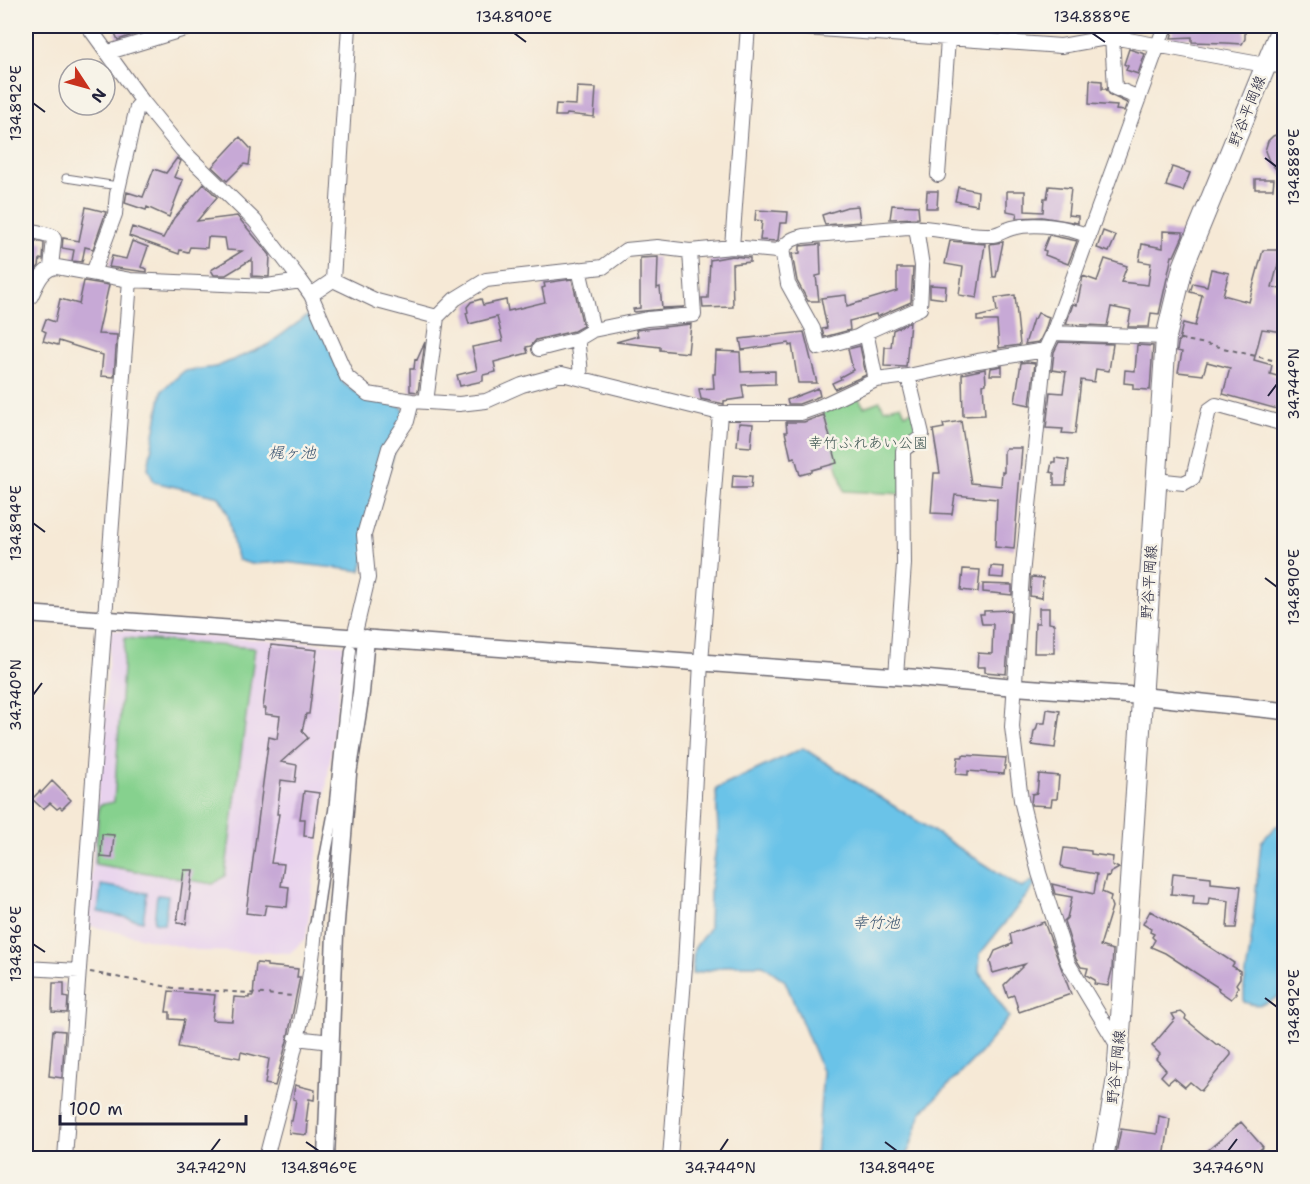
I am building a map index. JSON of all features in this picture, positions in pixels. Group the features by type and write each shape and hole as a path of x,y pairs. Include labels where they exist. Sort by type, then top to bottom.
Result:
{"main road":[{"name":"野谷平岡線","path":"1103,1158 1117,1078 1166,337 1183,267 1275,66 1282,26"}],"street":[{"path":"88,26 143,102 182,150 255,221 301,281 311,295 347,377 368,394 419,402 459,404 486,401 522,385 562,374 720,413 801,413 876,380 1045,350"},
{"path":"109,52 190,26"},
{"path":"333,280 349,26"},
{"path":"732,247 748,26"},
{"path":"777,26 949,32 1061,46 1112,37 1275,66"},
{"path":"1119,1048 1068,963 1039,873 1020,789 1012,727 1025,540 1045,350 1165,26"},
{"path":"938,175 949,32"},
{"path":"1112,37 1115,88 1138,98"},
{"path":"93,273 115,214 118,186 137,107 143,102"},
{"path":"266,1158 296,1038 313,953 324,858 334,811 368,578 364,536 389,448 419,402 437,317 455,299 486,280 603,267 626,250 657,247 690,251 732,247 777,251 791,239 803,236 916,227 985,236 1000,235 1011,228 1046,226 1078,231 1089,236"},
{"path":"782,249 788,284 813,329 818,348 857,338 920,308 922,266 916,227"},
{"path":"26,229 52,236 54,239 51,267"},
{"path":"539,349 578,339 593,330 647,319 694,315 690,251"},
{"path":"27,298 43,273 51,267 130,280 267,286 301,281"},
{"path":"579,269 593,330"},
{"path":"65,1158 130,280"},
{"path":"311,295 333,280"},
{"path":"333,280 377,301 437,317"},
{"path":"866,332 876,380"},
{"path":"1053,333 1166,337"},
{"path":"578,339 577,346 582,364 580,378"},
{"path":"896,676 904,564 903,451 921,438 922,434 908,376"},
{"path":"1155,480 1184,483 1193,478 1209,410 1216,405 1284,424"},
{"path":"670,1158 685,966 701,662 720,413"},
{"path":"26,614 357,642 896,676 1142,696 1284,711"},
{"path":"326,1158 334,934 348,774 361,693 357,642"},
{"path":"26,968 79,971"},
{"path":"296,1038 331,1042"}],"lane":[{"path":"66,178 118,186"}],"path":[{"path":"1166,337 1211,345 1284,363"},
{"path":"79,971 174,988 242,994 305,996"}],"shaded area":[{"path":"111,630 343,645 345,648 306,938 290,953 200,951 87,925"}],"green space":[{"name":"幸竹ふれあい公園","path":"854,390 864,407 880,401 884,409 901,405 905,414 916,409 921,438 903,451 904,494 844,491 821,406"},
{"path":"125,638 255,648 225,876 213,884 95,864 99,805 114,802"}],"water":[{"name":"梶ヶ池","path":"314,311 344,384 363,397 401,406 405,413 361,571 284,562 251,564 238,560 227,512 219,497 154,482 148,468 162,391 184,371 216,367 266,346"},
{"name":"幸竹池","path":"803,748 1022,888 1032,881 1036,884 980,954 979,971 1009,1017 981,1052 921,1113 910,1148 904,1158 816,1158 823,1073 785,981 763,965 732,965 692,974 694,949 709,928 710,892 718,832 716,789"},
{"path":"1284,824 1284,993 1265,1004 1255,1005 1244,1002 1244,986 1261,842 1276,826"},
{"path":"101,885 147,893 143,921 98,912"},
{"path":"157,895 168,896 164,924 154,922"}],"building":[{"path":"130,26 157,26 118,40 115,33"},
{"path":"965,26 994,26 993,32 965,30"},
{"path":"1245,26 1245,39 1242,44 1192,42 1192,37 1171,38 1174,28"},
{"path":"1129,49 1145,54 1138,74 1126,70 1128,66 1124,64"},
{"path":"1090,80 1102,81 1102,89 1106,89 1110,95 1127,103 1124,111 1116,110 1117,106 1089,104"},
{"path":"577,87 596,88 594,117 567,114 566,116 555,116 556,104 576,105"},
{"path":"1284,132 1284,178 1269,161 1265,151 1268,141 1273,136"},
{"path":"240,137 251,149 249,165 244,164 227,181 212,167"},
{"path":"177,158 181,161 174,177 183,180 169,217 147,207 146,210 125,203 127,192 143,197 154,169 166,173"},
{"path":"1172,167 1190,173 1183,191 1166,186"},
{"path":"1255,179 1274,179 1273,189 1255,189"},
{"path":"204,184 217,197 197,221 237,216 270,255 269,277 252,276 252,259 226,275 214,275 211,270 242,251 227,250 225,238 208,237 207,248 190,247 188,252 180,250 179,254 129,236 132,227 163,238 174,218"},
{"path":"1049,186 1071,188 1068,215 1078,216 1078,223 1042,217 1016,218 1017,213 1007,211 1007,191 1025,191 1025,211 1043,212 1044,198 1047,198"},
{"path":"958,187 978,191 977,205 955,201"},
{"path":"927,191 938,191 937,208 926,208"},
{"path":"892,205 918,206 919,218 890,219"},
{"path":"858,206 860,222 825,225 822,215"},
{"path":"86,207 106,212 93,249 85,247 82,262 72,261 74,250 62,248 63,238 79,241"},
{"path":"756,210 788,212 787,223 780,223 778,240 760,240 762,221 755,220"},
{"path":"1103,231 1116,236 1109,252 1097,248"},
{"path":"1163,231 1183,232 1183,236 1172,256 1159,314 1151,313 1149,327 1128,327 1131,311 1111,307 1107,326 1066,324 1073,304 1077,305 1083,276 1097,281 1105,259 1127,266 1121,282 1148,285 1151,263 1139,261 1142,244 1163,248"},
{"path":"1049,235 1077,241 1068,264 1045,255 1046,251 1043,250"},
{"path":"26,238 44,243 43,260 40,259 39,266 32,274 26,273"},
{"path":"132,241 148,247 141,267 147,269 147,272 109,267 112,256 126,259"},
{"path":"950,241 985,244 977,298 959,295 963,267 945,264"},
{"path":"1003,242 996,277 993,277 990,244"},
{"path":"820,244 821,275 816,276 819,301 808,301 797,281 792,254 800,253 800,246"},
{"path":"1263,250 1282,250 1272,287 1284,290 1284,332 1262,329 1254,360 1272,365 1270,374 1284,378 1281,410 1223,394 1230,368 1207,362 1203,375 1178,372 1182,352 1177,351 1183,323 1195,326 1202,295 1190,292 1193,283 1207,286 1211,269 1229,273 1223,295 1249,302"},
{"path":"732,256 750,258 750,262 732,264 733,307 703,308 702,298 708,298 710,260"},
{"path":"658,257 657,288 660,287 662,308 684,307 634,312 633,309 640,308 640,258"},
{"path":"897,268 913,268 911,302 877,317 876,314 849,321 850,330 824,337 822,329 827,328 821,298 846,295 847,306 897,291"},
{"path":"572,279 583,326 574,331 536,340 531,346 526,347 528,353 494,362 496,372 483,375 483,381 460,386 457,375 477,370 472,347 503,341 497,317 469,324 466,313 471,302 481,299 483,305 506,300 508,311 545,302 542,288 545,287 544,283"},
{"path":"84,281 109,285 98,334 117,335 114,377 101,376 103,355 59,341 58,345 43,341 46,332 42,330 46,319 55,322 60,299 79,304"},
{"path":"930,285 946,286 945,299 930,297"},
{"path":"1015,295 1020,345 999,348 997,321 977,321 977,317 997,312 995,298"},
{"path":"1038,313 1049,317 1045,330 1039,342 1025,344 1033,319"},
{"path":"910,322 906,367 884,366 885,347 891,347 893,330"},
{"path":"691,324 688,353 616,342 638,336 636,330"},
{"path":"804,332 817,383 798,383 792,345 789,346 789,343 742,350 740,339"},
{"path":"425,342 418,392 410,391 410,369 414,369 415,359 417,360"},
{"path":"1059,342 1113,344 1109,371 1096,369 1094,382 1081,380 1075,434 1062,433 1063,429 1046,428 1050,392 1063,393 1066,372 1052,370 1054,352"},
{"path":"1137,345 1153,346 1150,390 1133,389 1133,384 1124,383 1125,370 1135,371"},
{"path":"860,346 866,375 835,389 832,383 853,370 848,349"},
{"path":"716,351 740,352 741,372 775,371 775,384 742,385 744,398 724,401 724,404 701,399 699,389 714,388"},
{"path":"1021,363 1035,363 1030,405 1015,402"},
{"path":"1002,366 1002,375 990,375 991,368"},
{"path":"985,369 986,384 983,385 985,415 963,416 962,374"},
{"path":"818,388 820,396 799,404 788,404 787,400"},
{"path":"824,415 837,463 800,475 795,457 791,458 785,432 787,432 786,422 804,422"},
{"path":"961,421 971,483 1001,486 1002,472 1004,473 1004,451 1006,448 1022,448 1014,549 995,547 997,499 955,495 952,514 931,513 934,473 940,473 933,430 944,428 943,424"},
{"path":"739,423 753,424 751,447 737,446"},
{"path":"1055,458 1069,460 1066,485 1054,485 1054,473 1050,472"},
{"path":"733,475 752,476 751,488 732,488"},
{"path":"991,566 1004,567 1003,578 990,577"},
{"path":"963,569 980,570 978,592 961,590"},
{"path":"1031,577 1043,578 1042,598 1030,596"},
{"path":"983,584 1012,585 1012,595 983,592"},
{"path":"1039,608 1049,608 1049,623 1054,624 1054,653 1034,653 1035,623 1039,623"},
{"path":"1011,610 1006,674 985,672 985,667 977,667 978,653 992,654 993,624 982,624 980,614 984,614 984,611"},
{"path":"271,645 317,650 309,714 306,714 302,731 308,738 281,762 297,765 295,782 281,780 277,814 279,814 271,863 284,864 281,886 289,887 287,907 266,905 264,915 246,913 269,737 277,739 280,716 265,714 266,708 263,708"},
{"path":"1047,709 1060,711 1055,748 1032,745 1038,723 1045,723"},
{"path":"963,755 1006,758 1004,774 968,771 968,775 956,774 958,757 963,757"},
{"path":"1039,774 1059,776 1057,799 1052,799 1051,806 1031,805 1032,794 1037,793"},
{"path":"52,781 71,800 62,809 60,807 57,809 50,803 43,809 32,799"},
{"path":"304,791 319,793 313,837 304,836 305,819 300,819"},
{"path":"102,834 114,835 112,858 101,857"},
{"path":"1064,848 1091,851 1091,854 1113,857 1112,865 1119,868 1110,873 1109,877 1106,876 1102,892 1111,896 1112,907 1100,946 1113,950 1108,986 1094,984 1095,980 1086,975 1088,968 1081,967 1076,959 1064,921 1067,918 1072,897 1055,894 1052,884 1094,894 1097,874 1063,868 1061,865"},
{"path":"184,870 193,870 186,924 177,923"},
{"path":"1173,873 1211,877 1211,883 1241,886 1236,928 1227,928 1229,901 1209,898 1208,905 1193,904 1194,896 1171,894"},
{"path":"1150,911 1234,963 1232,966 1240,971 1240,978 1236,984 1237,993 1231,999 1218,990 1219,988 1165,953 1151,947 1155,940 1152,937 1154,934 1143,924"},
{"path":"1044,922 1071,994 1019,1012 1014,995 1008,997 1004,985 1025,964 993,973 990,962 995,951 1012,944 1010,934"},
{"path":"256,963 298,969 297,977 300,977 275,1086 265,1084 269,1059 241,1052 240,1058 178,1047 184,1020 170,1019 170,1012 166,1012 169,991 215,995 212,1020 232,1021 234,997 253,996"},
{"path":"53,983 64,983 64,997 68,998 67,1013 52,1012"},
{"path":"1181,1012 1186,1016 1185,1019 1217,1045 1231,1052 1231,1055 1201,1091 1190,1082 1185,1087 1174,1078 1168,1083 1161,1076 1166,1070 1156,1059 1160,1054 1152,1046 1175,1019 1172,1014"},
{"path":"53,1030 65,1031 62,1078 49,1076"},
{"path":"295,1085 315,1090 314,1100 309,1099 307,1135 289,1133 296,1100 293,1099"},
{"path":"1159,1116 1170,1119 1164,1158 1115,1158 1121,1129 1157,1134"},
{"path":"1241,1122 1263,1147 1250,1158 1214,1158 1207,1151"}]}
